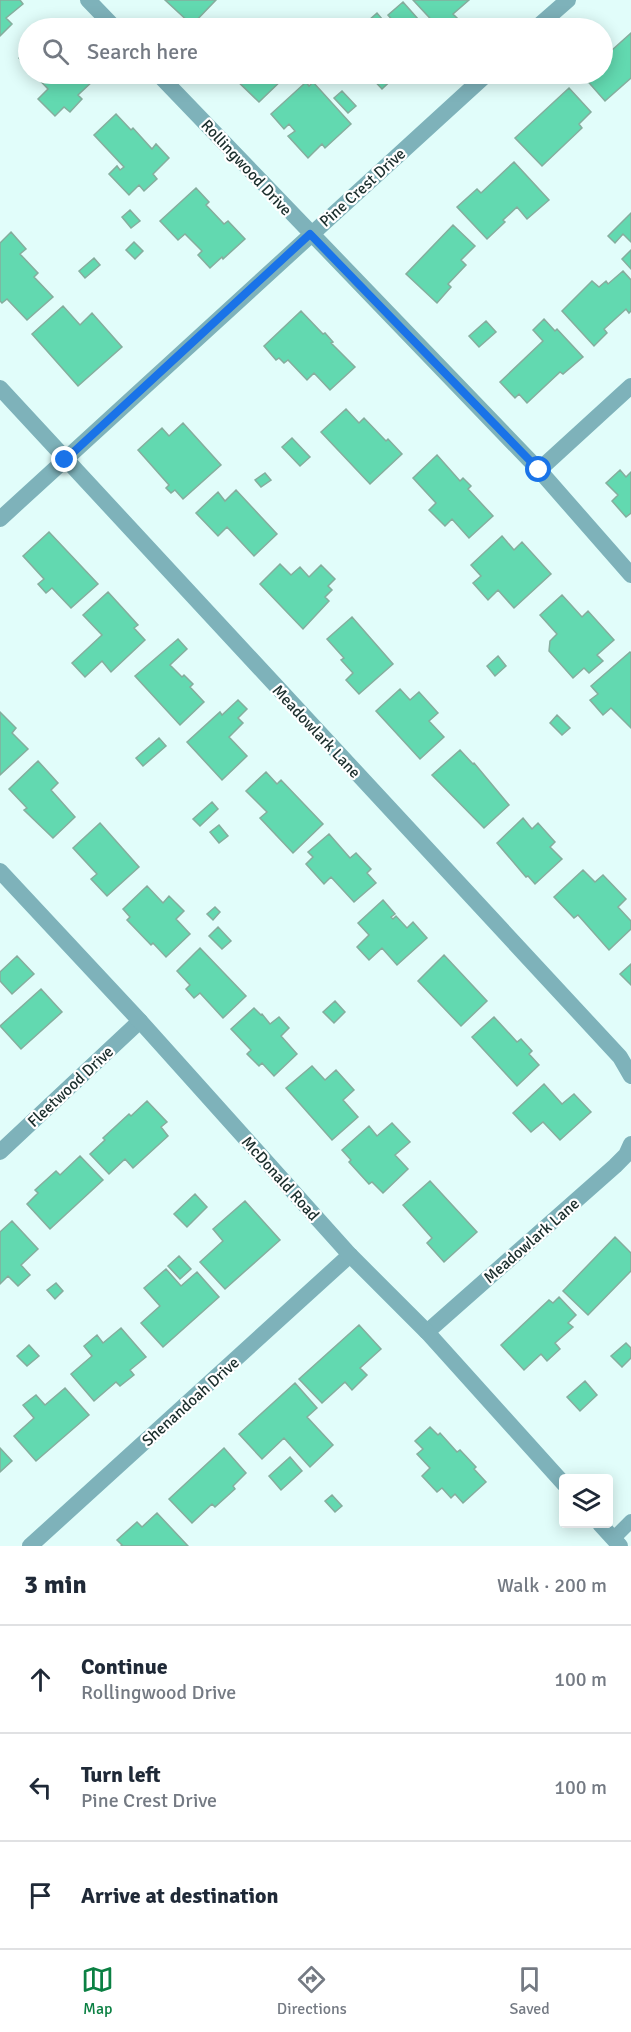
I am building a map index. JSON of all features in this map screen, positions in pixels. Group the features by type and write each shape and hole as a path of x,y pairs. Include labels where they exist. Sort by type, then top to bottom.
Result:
{"street":[{"path":"88,0 106,18"},
{"path":"547,18 568,0"},
{"name":"Rollingwood Drive","path":"168,84 539,470 631,575"},
{"name":"Pine Crest Drive","path":"0,519 476,84"},
{"path":"539,470 631,386"},
{"name":"Meadowlark Lane","path":"0,388 620,1058 631,1076"},
{"name":"McDonald Road","path":"0,872 141,1021 350,1255 427,1332 559,1478"},
{"name":"Fleetwood Drive","path":"0,1152 141,1021"},
{"name":"Meadowlark Lane","path":"427,1332 615,1166 626,1155 631,1144"},
{"name":"Shenandoah Drive","path":"30,1546 350,1255"},
{"path":"604,1528 617,1542"}],"lane":[{"path":"617,1542 631,1521"}],"building":[{"path":"0,0 20,0 23,4 6,18 12,24 0,36"},
{"path":"165,0 216,0 199,18 184,18"},
{"path":"413,0 469,0 453,14 457,18 430,18"},
{"path":"403,2 417,18 390,18 388,15"},
{"path":"377,13 381,18 371,18"},
{"path":"631,33 631,78 605,101 590,84 613,84 613,49"},
{"path":"43,84 90,84 78,95 82,99 70,112 64,107 55,116 38,99 48,89"},
{"path":"240,84 278,84 259,102"},
{"path":"304,84 309,86 315,84 351,124 325,148 322,144 308,158 288,136 295,131 289,124 284,129 271,114"},
{"path":"377,84 387,84 382,89"},
{"path":"569,88 591,112 579,124 582,128 542,166 515,138"},
{"path":"342,91 356,106 348,113 334,98"},
{"path":"116,114 131,130 133,128 152,149 156,144 169,158 153,174 157,179 144,191 139,185 129,195 109,174 117,166 120,170 124,167 94,135"},
{"path":"514,162 549,200 527,219 517,207 487,239 457,207 477,189 481,193"},
{"path":"196,188 209,202 206,205 224,224 228,221 245,239 210,268 198,255 202,251 185,234 178,240 160,221"},
{"path":"130,210 140,221 131,228 122,217"},
{"path":"631,213 631,242 623,234 615,243 608,236"},
{"path":"453,225 475,246 461,260 466,265 448,284 451,287 437,303 406,274"},
{"path":"11,232 26,249 20,254 38,273 34,277 53,297 27,320 7,299 2,303 0,301 0,243"},
{"path":"134,242 143,251 135,259 126,250"},
{"path":"631,250 631,269 622,259"},
{"path":"94,258 100,265 85,278 79,271"},
{"path":"623,271 631,280 631,311 629,313 626,309 604,329 607,333 594,346 562,311 592,281 599,287 606,281 608,284"},
{"path":"63,306 80,325 92,313 122,347 78,386 32,334"},
{"path":"301,311 323,334 325,333 333,342 331,343 355,367 330,390 314,373 307,380 288,360 284,363 279,358 276,360 264,346"},
{"path":"544,319 555,331 557,329 583,357 563,374 560,372 527,403 519,394 515,398 500,382 543,341 533,330"},
{"path":"486,321 496,332 479,347 469,336"},
{"path":"346,409 359,423 364,418 402,454 370,484 321,432"},
{"path":"183,423 221,465 183,499 175,490 171,493 166,488 169,485 138,450 162,428 169,436"},
{"path":"292,438 310,457 300,466 282,447"},
{"path":"437,455 460,481 463,478 471,486 468,489 493,516 469,538 452,519 445,526 429,510 436,503 413,478"},
{"path":"620,470 626,477 631,472 631,513 626,517 612,501 618,495 606,483"},
{"path":"265,473 271,480 261,487 255,480"},
{"path":"236,490 277,534 254,556 227,527 218,536 196,513 218,492 225,501"},
{"path":"49,532 98,584 71,608 52,588 46,593 38,584 44,579 23,556"},
{"path":"502,536 514,550 522,542 551,574 514,608 498,590 488,600 473,583 481,576 471,565"},
{"path":"280,564 291,575 300,567 309,577 321,565 335,579 328,586 332,590 325,597 329,601 303,629 260,584"},
{"path":"108,592 138,625 134,628 145,640 111,672 102,661 85,677 72,663 102,635 83,615"},
{"path":"562,595 582,617 588,611 614,640 597,655 603,661 589,673 584,668 573,678 549,651 550,641 557,634 540,615"},
{"path":"352,617 393,664 359,694 346,680 353,673 341,660 344,658 327,639"},
{"path":"178,639 187,649 170,665 193,684 190,687 204,702 180,725 135,676"},
{"path":"630,652 631,728 611,708 603,715 590,700 598,694 591,686"},
{"path":"498,656 506,666 495,676 487,666"},
{"path":"400,689 410,700 419,692 438,713 429,721 444,737 420,759 376,711"},
{"path":"238,700 247,709 238,718 243,723 229,737 247,756 222,780 187,742 220,712 222,715"},
{"path":"0,712 16,728 12,733 28,749 0,775"},
{"path":"557,715 570,728 562,735 550,723"},
{"path":"159,738 166,746 143,766 136,758"},
{"path":"460,750 474,763 509,805 484,828 432,775"},
{"path":"38,761 58,783 51,790 75,817 53,838 24,810 27,808 9,789"},
{"path":"266,772 277,784 281,780 323,824 293,853 260,818 267,812 246,791"},
{"path":"212,802 218,809 200,826 193,819"},
{"path":"523,818 532,829 538,823 555,842 550,847 562,859 535,884 528,876 526,877 497,843"},
{"path":"100,823 139,867 107,896 91,879 97,874 73,848"},
{"path":"219,825 228,836 219,843 210,832"},
{"path":"329,834 350,858 356,853 371,869 367,873 376,883 354,902 331,877 324,884 306,864 313,857 308,852"},
{"path":"583,870 595,882 603,875 626,899 618,907 631,921 631,929 609,950 578,915 574,918 554,897"},
{"path":"147,886 163,903 169,896 184,911 176,919 190,934 166,957 127,920 130,917 123,909"},
{"path":"383,900 395,914 391,917 393,919 396,916 407,928 413,922 427,938 397,965 382,948 369,960 357,947 369,935 358,923"},
{"path":"215,907 220,912 213,920 207,914"},
{"path":"218,927 231,941 222,949 209,936"},
{"path":"200,948 246,996 223,1018 200,993 194,998 186,989 190,985 177,971"},
{"path":"444,955 487,1001 461,1026 418,981"},
{"path":"17,956 34,974 12,994 0,981 0,972"},
{"path":"631,964 631,985 620,974"},
{"path":"41,989 62,1012 21,1049 0,1026"},
{"path":"335,1001 345,1012 334,1023 323,1012"},
{"path":"254,1008 270,1024 279,1017 289,1028 281,1036 297,1054 274,1076 262,1063 259,1066 247,1054 251,1050 231,1029"},
{"path":"494,1017 517,1042 521,1039 532,1051 529,1054 539,1065 517,1086 472,1037"},
{"path":"312,1066 325,1080 336,1070 354,1090 343,1100 358,1117 332,1140 286,1088"},
{"path":"544,1084 562,1104 574,1094 591,1112 560,1140 543,1122 531,1132 513,1113"},
{"path":"147,1101 167,1122 161,1127 168,1136 133,1168 125,1159 109,1174 90,1154 105,1140 103,1138"},
{"path":"392,1123 410,1142 395,1155 408,1169 383,1193 372,1182 369,1184 349,1162 351,1160 342,1150 369,1126 377,1136"},
{"path":"80,1156 103,1180 50,1229 27,1204 38,1193 35,1190 56,1171 60,1175"},
{"path":"430,1181 477,1232 444,1262 427,1243 432,1238 403,1205"},
{"path":"195,1194 207,1207 187,1227 174,1214"},
{"path":"245,1201 280,1240 225,1289 200,1262 223,1241 213,1229"},
{"path":"12,1221 38,1249 21,1265 30,1275 18,1286 8,1276 0,1284 0,1232"},
{"path":"615,1237 631,1253 631,1271 588,1315 563,1291"},
{"path":"179,1256 191,1269 180,1279 168,1266"},
{"path":"166,1269 181,1286 197,1272 219,1297 163,1347 141,1323 160,1306 144,1288"},
{"path":"56,1283 63,1291 55,1299 47,1290"},
{"path":"559,1297 576,1315 568,1323 573,1327 555,1343 560,1349 547,1361 541,1354 524,1370 501,1345 549,1300 553,1303"},
{"path":"359,1325 381,1349 360,1368 367,1375 352,1390 345,1382 322,1403 299,1379"},
{"path":"121,1328 146,1357 130,1370 134,1375 120,1386 116,1382 94,1401 71,1374 92,1356 84,1346 97,1335 103,1343"},
{"path":"626,1343 631,1348 631,1358 622,1367 611,1356"},
{"path":"29,1345 39,1356 27,1366 17,1356"},
{"path":"585,1381 597,1395 580,1411 567,1397"},
{"path":"295,1383 317,1408 307,1417 333,1445 310,1467 284,1438 262,1459 239,1434"},
{"path":"65,1388 89,1415 36,1461 14,1436 34,1418 23,1405 36,1395 45,1405"},
{"path":"430,1427 438,1435 440,1433 457,1452 460,1450 486,1482 463,1503 455,1494 451,1498 442,1488 437,1492 422,1476 430,1468 417,1454 423,1449 415,1441"},
{"path":"0,1448 12,1461 0,1472"},
{"path":"224,1448 246,1473 233,1486 235,1489 215,1507 212,1504 192,1523 169,1499"},
{"path":"290,1457 302,1471 281,1490 269,1476"},
{"path":"332,1495 342,1506 335,1512 325,1501"},
{"path":"157,1513 188,1546 121,1546 117,1540 137,1522 142,1527"}],"route":[{"path":"65,460 310,234 539,470"}]}
